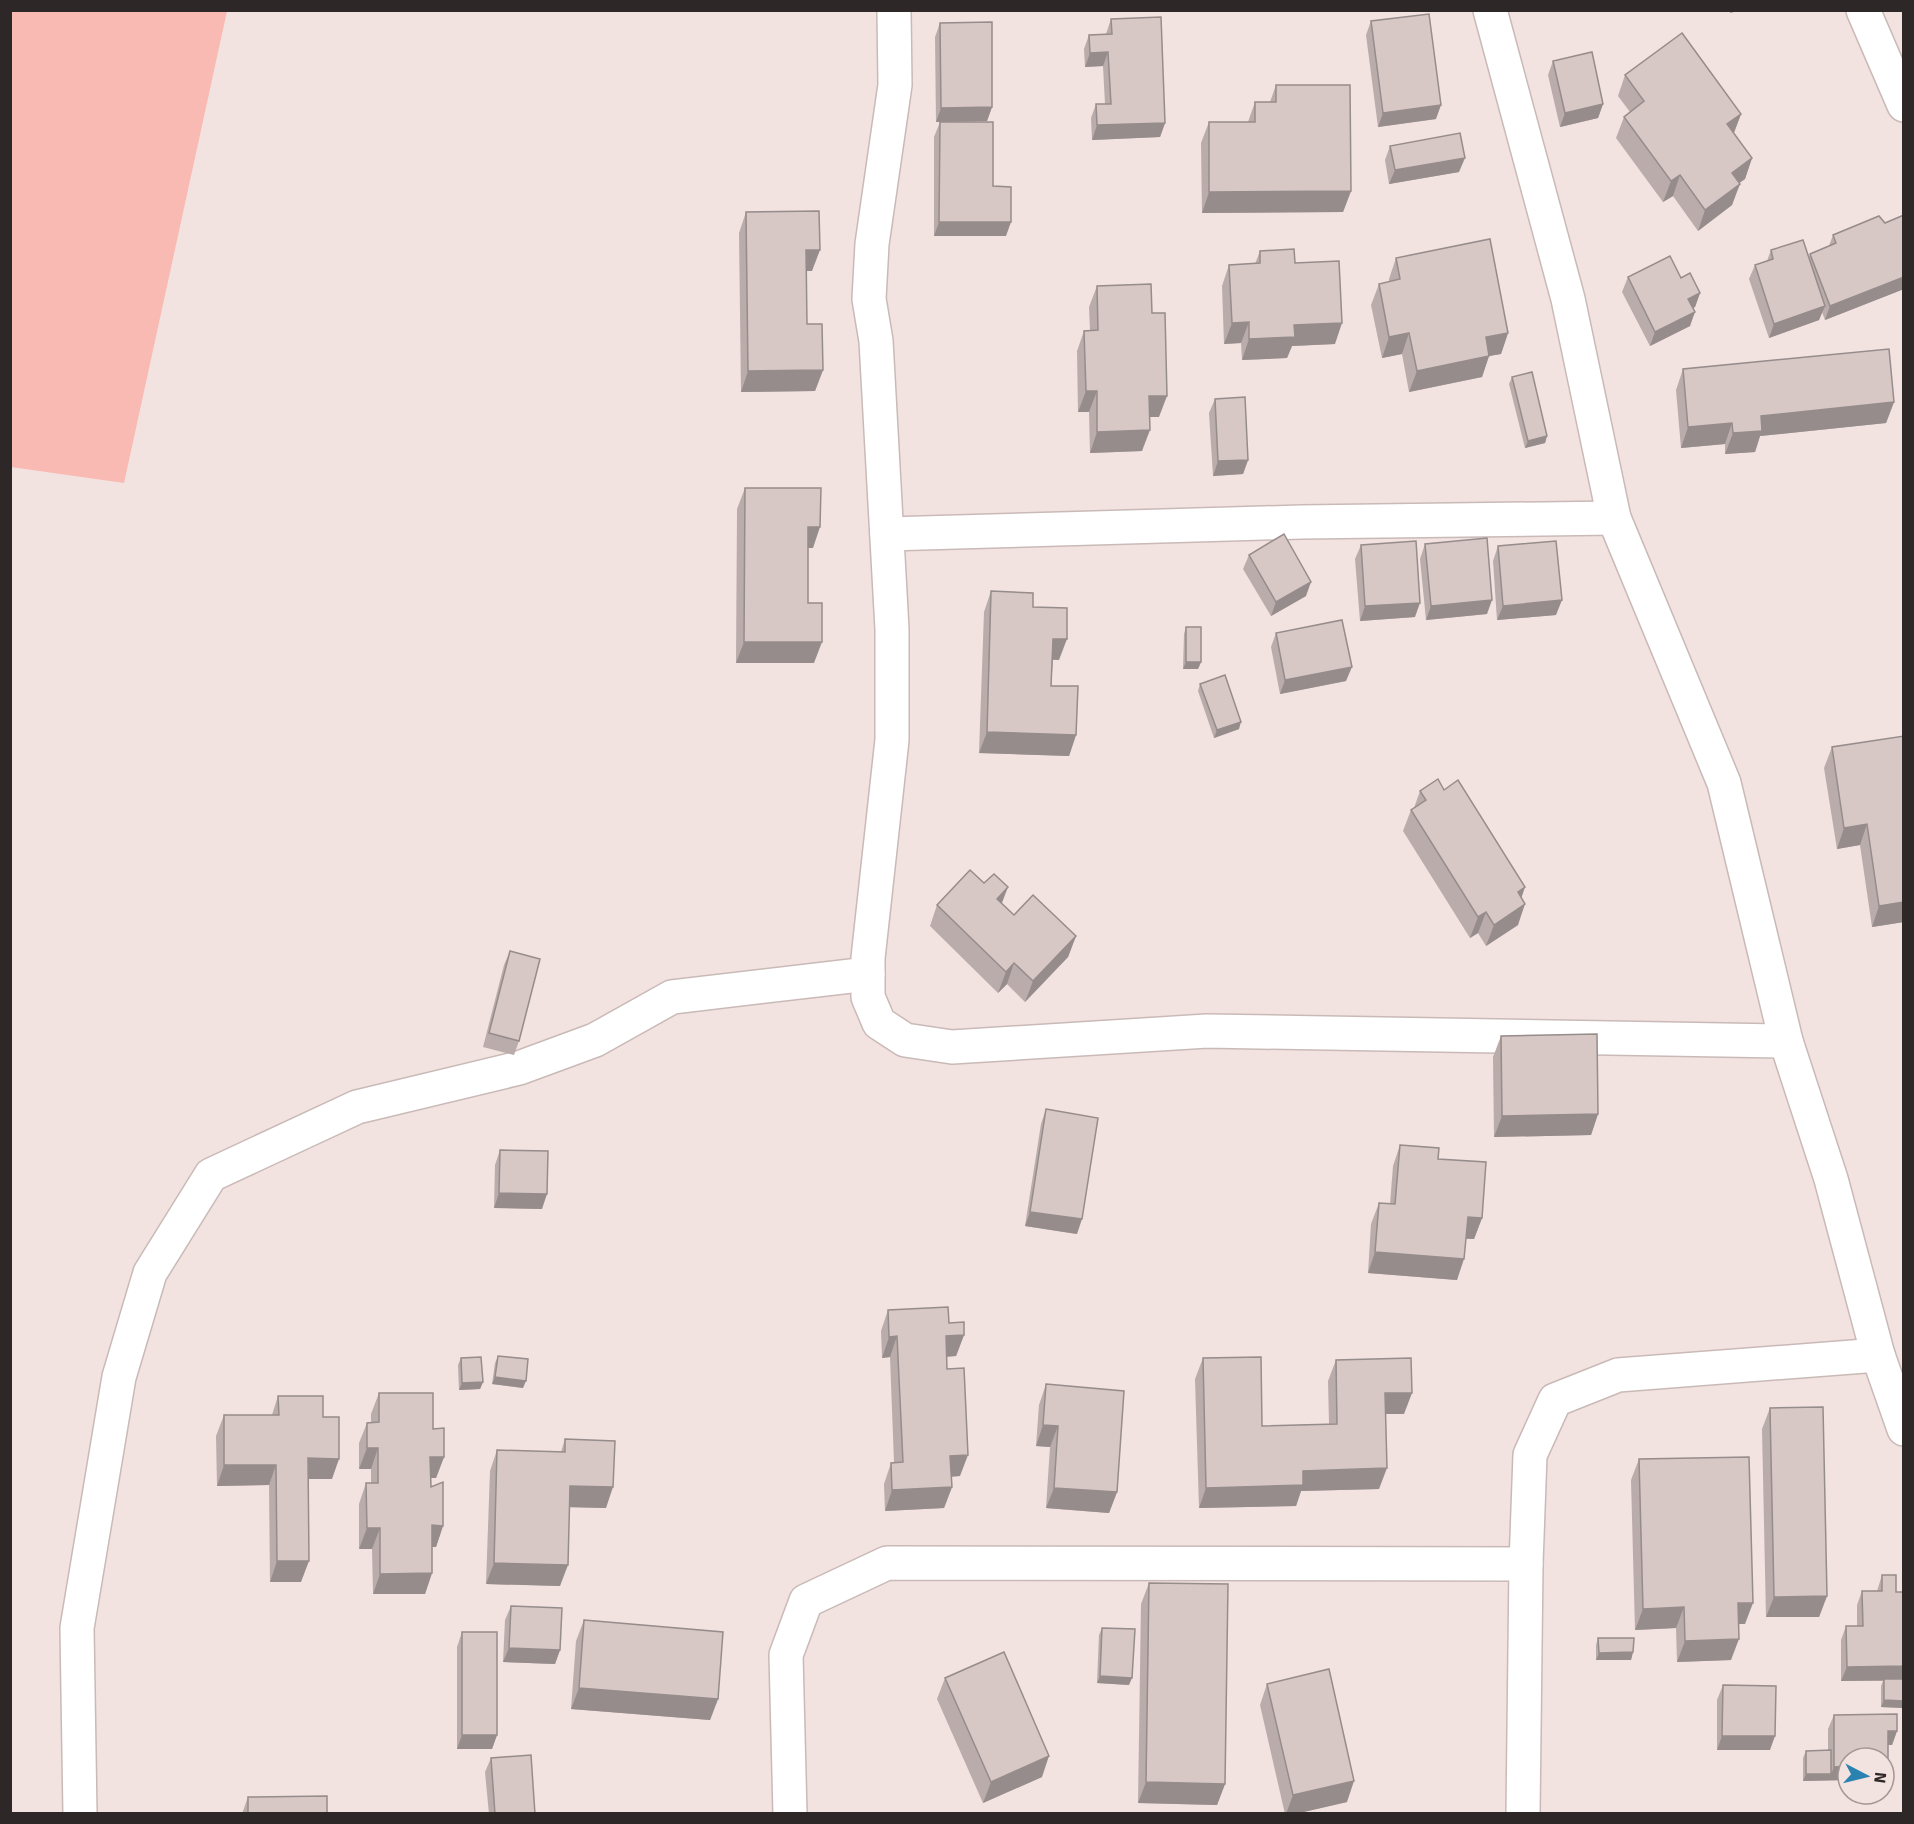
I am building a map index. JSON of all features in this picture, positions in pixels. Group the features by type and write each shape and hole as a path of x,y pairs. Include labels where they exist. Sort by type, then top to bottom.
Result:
{"street":[{"path":"894,10 895,85 872,244 870,299 876,341 892,629 892,740 868,974 868,998 879,1023 905,1040 952,1047 1207,1031 1786,1041"},
{"path":"1490,10 1568,299 1614,518 1724,783 1786,1041 1831,1179 1878,1355 1904,1429"},
{"path":"1863,10 1904,105"},
{"path":"887,534 1301,522 1614,518"},
{"path":"80,1814 78,1628 119,1377 150,1273 211,1175 357,1107 519,1068 595,1040 672,997 868,974"},
{"path":"1523,1814 1526,1564 1530,1455 1555,1400 1617,1375 1878,1355"},
{"path":"790,1814 786,1655 806,1601 887,1563 1526,1564"}],"shaded area":[{"path":"11,10 227,11 124,483 11,467"}],"building":[{"path":"1429,14 1441,105 1383,113 1371,21"},
{"path":"1161,17 1165,123 1097,125 1096,104 1111,104 1108,52 1090,53 1089,35 1112,34 1111,19"},
{"path":"992,22 992,107 941,108 940,23"},
{"path":"1682,33 1741,114 1727,124 1752,158 1732,173 1740,184 1705,210 1680,175 1671,181 1624,117 1644,101 1625,75"},
{"path":"1592,52 1603,104 1565,113 1553,61"},
{"path":"1276,85 1350,85 1351,191 1209,192 1209,122 1255,122 1255,102 1276,102"},
{"path":"940,122 993,122 993,186 1011,187 1011,222 939,222"},
{"path":"1460,133 1465,158 1395,170 1390,146"},
{"path":"819,211 820,250 806,250 807,324 822,324 823,370 748,371 746,212"},
{"path":"1904,215 1904,277 1830,306 1810,254 1836,243 1833,235 1879,216 1885,223"},
{"path":"1490,239 1508,333 1486,337 1489,356 1417,371 1409,333 1389,337 1379,284 1400,279 1396,258"},
{"path":"1803,240 1825,306 1774,324 1755,265 1773,259 1771,250"},
{"path":"1294,249 1295,263 1339,261 1342,323 1294,325 1295,337 1249,339 1249,322 1232,323 1229,265 1260,263 1260,251"},
{"path":"1670,256 1681,278 1690,273 1700,293 1688,299 1695,312 1655,332 1628,277"},
{"path":"1151,284 1152,313 1165,313 1167,396 1149,396 1150,430 1097,432 1097,391 1086,391 1084,331 1098,330 1097,286"},
{"path":"1889,349 1894,402 1761,416 1762,431 1733,433 1732,423 1688,427 1683,369"},
{"path":"1532,372 1547,436 1528,441 1512,377"},
{"path":"1245,397 1248,460 1218,461 1215,399"},
{"path":"745,488 821,488 820,527 808,527 808,603 822,603 822,642 744,642"},
{"path":"1284,534 1311,582 1276,602 1249,555"},
{"path":"1487,538 1492,600 1431,606 1425,544"},
{"path":"1416,541 1420,603 1365,606 1361,545"},
{"path":"1556,541 1562,600 1503,606 1498,546"},
{"path":"991,591 1033,593 1033,607 1067,608 1067,639 1053,639 1051,686 1078,686 1076,735 987,732"},
{"path":"1342,620 1352,667 1285,680 1276,633"},
{"path":"1186,627 1201,627 1201,662 1186,662"},
{"path":"1225,675 1241,722 1217,730 1200,684"},
{"path":"1904,736 1904,902 1879,906 1867,824 1844,828 1832,747"},
{"path":"1438,779 1444,790 1458,780 1525,887 1518,892 1525,904 1494,925 1486,912 1478,917 1411,810 1426,800 1420,791"},
{"path":"970,870 984,883 994,874 1008,887 997,899 1014,915 1033,895 1076,936 1033,981 1014,963 1006,972 937,905"},
{"path":"510,951 540,959 519,1041 489,1033"},
{"path":"1597,1034 1598,1114 1502,1116 1501,1036"},
{"path":"1046,1109 1098,1118 1082,1219 1030,1212"},
{"path":"1400,1145 1439,1148 1438,1159 1486,1162 1482,1218 1468,1217 1464,1259 1375,1252 1379,1203 1395,1204"},
{"path":"500,1150 548,1151 547,1194 499,1193"},
{"path":"948,1307 949,1323 964,1322 964,1335 946,1336 947,1369 964,1368 968,1455 950,1456 952,1487 892,1490 891,1463 903,1462 897,1336 889,1337 888,1310"},
{"path":"498,1356 528,1359 526,1381 495,1377"},
{"path":"481,1357 483,1382 462,1383 461,1358"},
{"path":"1261,1357 1262,1426 1337,1424 1336,1360 1411,1358 1412,1393 1385,1393 1387,1468 1303,1471 1303,1485 1206,1488 1203,1358"},
{"path":"1046,1384 1124,1391 1117,1492 1054,1488 1058,1426 1043,1425"},
{"path":"379,1393 433,1393 433,1429 444,1428 444,1457 430,1457 431,1487 443,1482 443,1526 432,1525 432,1573 380,1574 380,1528 367,1528 366,1483 378,1483 378,1448 367,1448 367,1423 379,1422"},
{"path":"278,1396 323,1396 323,1417 339,1417 339,1459 308,1458 309,1561 277,1561 276,1465 224,1465 224,1415 279,1415"},
{"path":"1823,1407 1827,1596 1774,1597 1770,1408"},
{"path":"565,1439 615,1441 613,1487 570,1486 568,1565 494,1563 497,1450 565,1452"},
{"path":"1749,1457 1753,1603 1738,1603 1739,1639 1685,1641 1684,1607 1643,1609 1639,1459"},
{"path":"1882,1575 1896,1575 1896,1592 1904,1592 1904,1666 1847,1667 1846,1626 1863,1626 1862,1591 1882,1591"},
{"path":"1149,1583 1228,1584 1225,1784 1146,1782"},
{"path":"511,1606 562,1608 560,1650 509,1648"},
{"path":"584,1620 723,1632 718,1699 579,1688"},
{"path":"1102,1628 1135,1629 1132,1678 1100,1676"},
{"path":"462,1632 497,1632 497,1735 462,1735"},
{"path":"1598,1638 1634,1638 1633,1652 1599,1653"},
{"path":"1004,1652 1049,1756 991,1782 945,1678"},
{"path":"1329,1669 1354,1781 1293,1795 1267,1684"},
{"path":"1884,1679 1904,1679 1904,1701 1884,1700"},
{"path":"1723,1685 1776,1686 1775,1736 1722,1736"},
{"path":"1897,1714 1897,1731 1888,1731 1888,1746 1836,1746 1836,1767 1834,1767 1834,1715"},
{"path":"1831,1750 1831,1774 1806,1774 1806,1751"},
{"path":"531,1755 535,1814 495,1814 491,1758"},
{"path":"327,1796 327,1814 248,1814 248,1797"}]}
